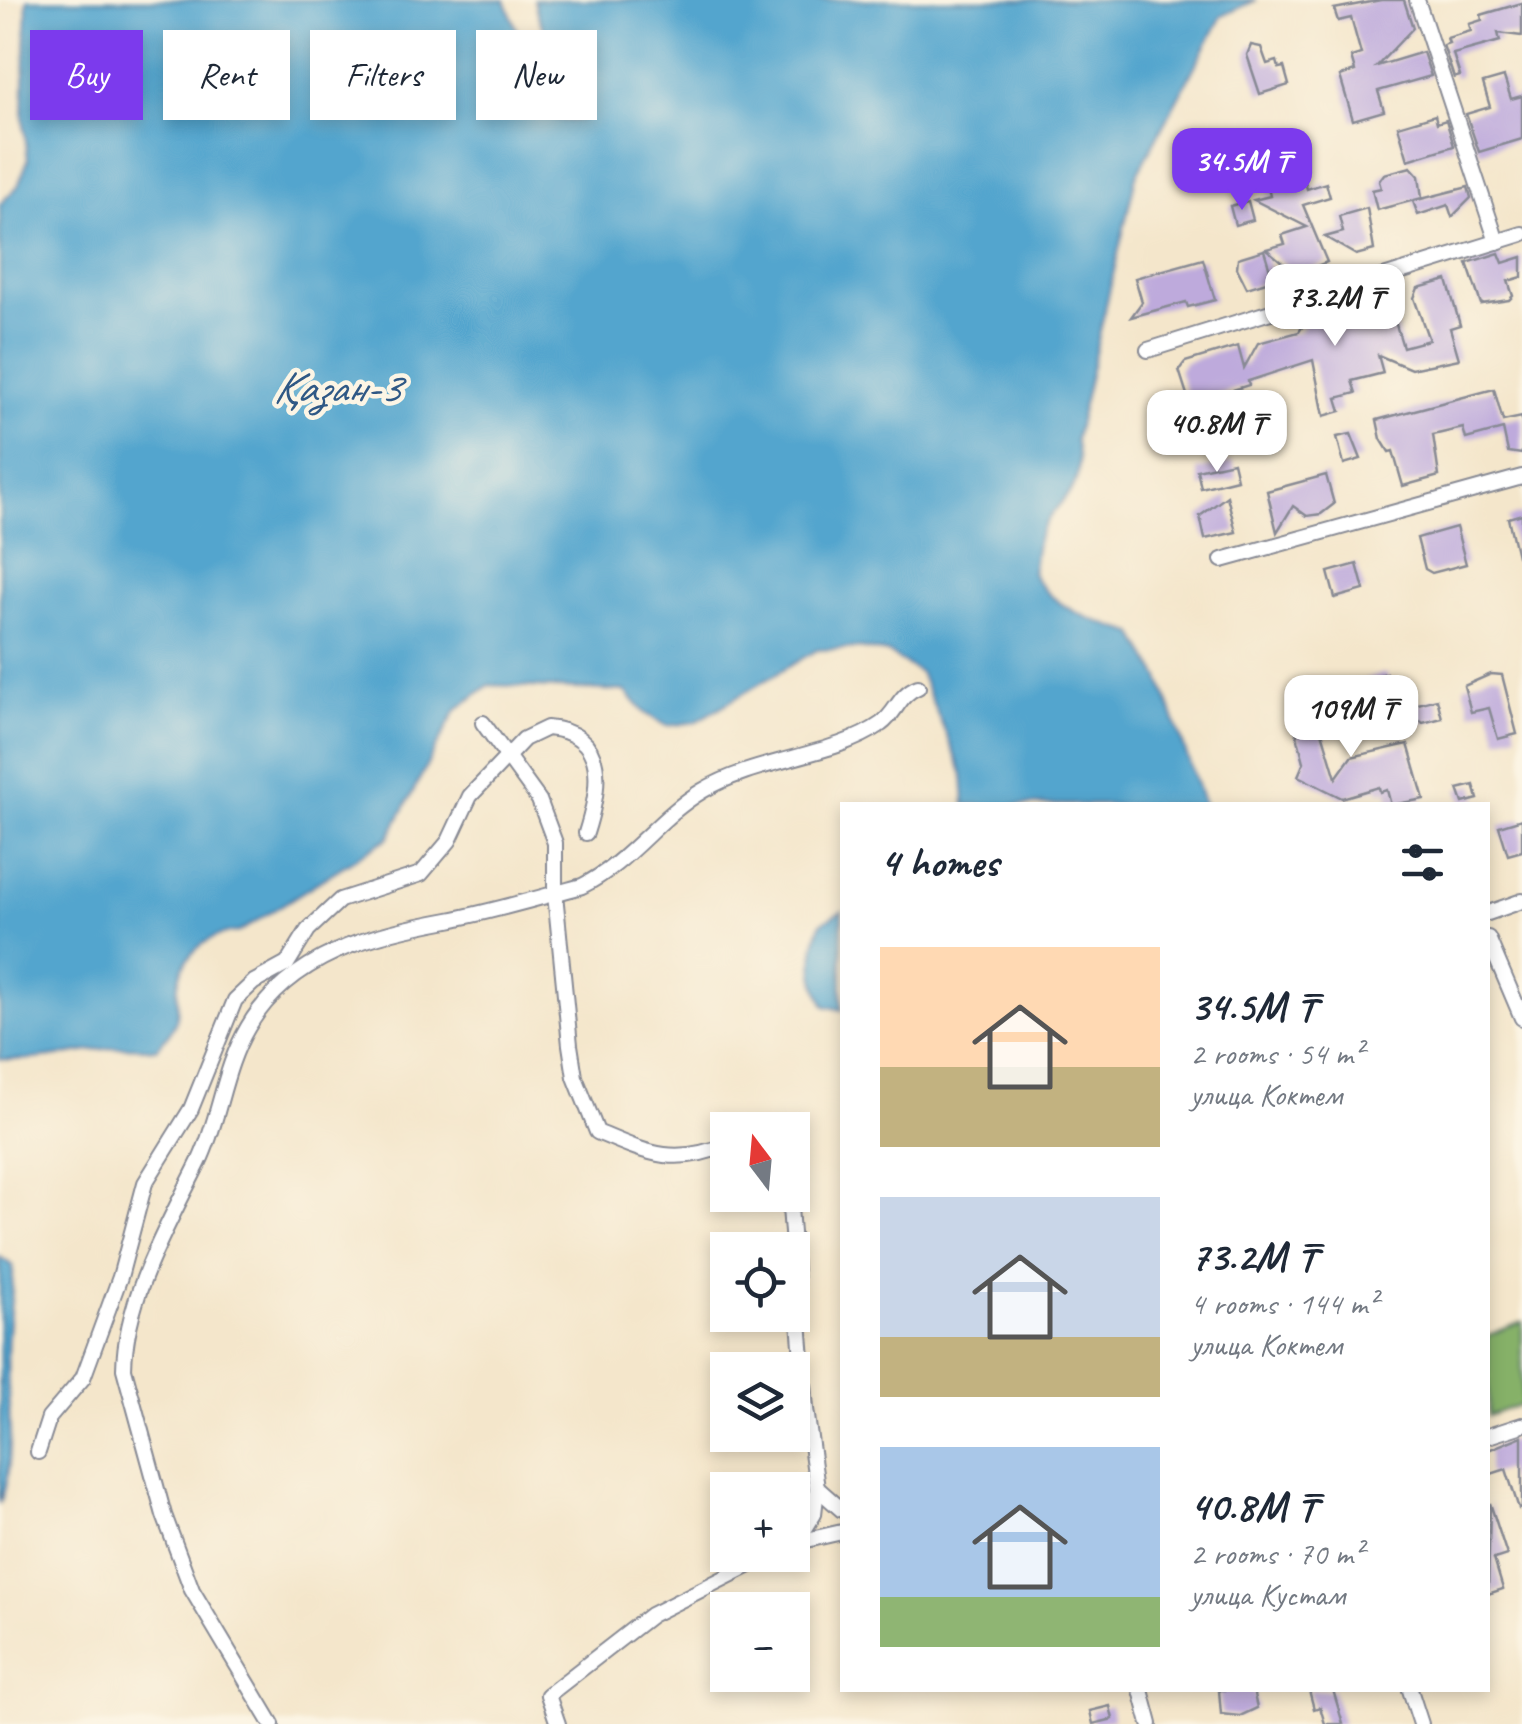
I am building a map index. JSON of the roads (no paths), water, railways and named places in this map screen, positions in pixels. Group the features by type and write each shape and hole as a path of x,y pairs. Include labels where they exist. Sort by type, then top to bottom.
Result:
{"street":[{"path":"1416,0 1497,242"},
{"path":"1148,350 1522,234"},
{"path":"1222,560 1522,477"},
{"path":"272,1724 202,1610 164,1515 124,1368 124,1344 140,1294 204,1151 232,1058 249,1025 268,1002 325,954 354,942 555,894 609,872 667,815 704,790 744,770 821,750 882,724 906,692 918,687"},
{"path":"483,723 539,800 555,843 555,894 575,1078 597,1132 656,1158 682,1157 710,1149"},
{"path":"38,1452 49,1418 82,1378 120,1277 146,1183 191,1108 235,1000 254,982 287,964 308,930 340,900 422,874 449,840 470,796 524,739 547,728 579,738 592,756 598,778 586,832"},
{"path":"1490,911 1522,902"},
{"path":"1490,943 1522,1018"},
{"path":"790,1212 806,1409 818,1488 810,1520"},
{"path":"1490,1435 1522,1424"},
{"path":"818,1488 840,1508"},
{"path":"810,1539 840,1532"},
{"path":"558,1724 548,1696 651,1615 736,1572"},
{"path":"1141,1692 1150,1724"},
{"path":"1411,1692 1422,1724"}],"water":[{"name":"Қазан-3","path":"27,0 505,0 517,30 476,30 476,120 597,120 597,30 544,30 534,0 1256,0 1222,16 1136,176 1075,439 1078,472 1070,492 1040,533 1032,573 1063,605 1134,633 1160,678 1203,802 965,802 963,774 920,673 888,653 858,648 817,650 695,722 667,726 645,713 625,691 489,685 456,710 389,837 239,932 218,936 192,954 178,984 176,1020 156,1049 116,1048 0,1059 0,204 18,186 28,160 23,116"},
{"path":"840,912 840,1010 825,1006 816,985 813,965 821,923"},
{"path":"0,1257 13,1266 13,1275 7,1356 9,1463 0,1504"}]}
